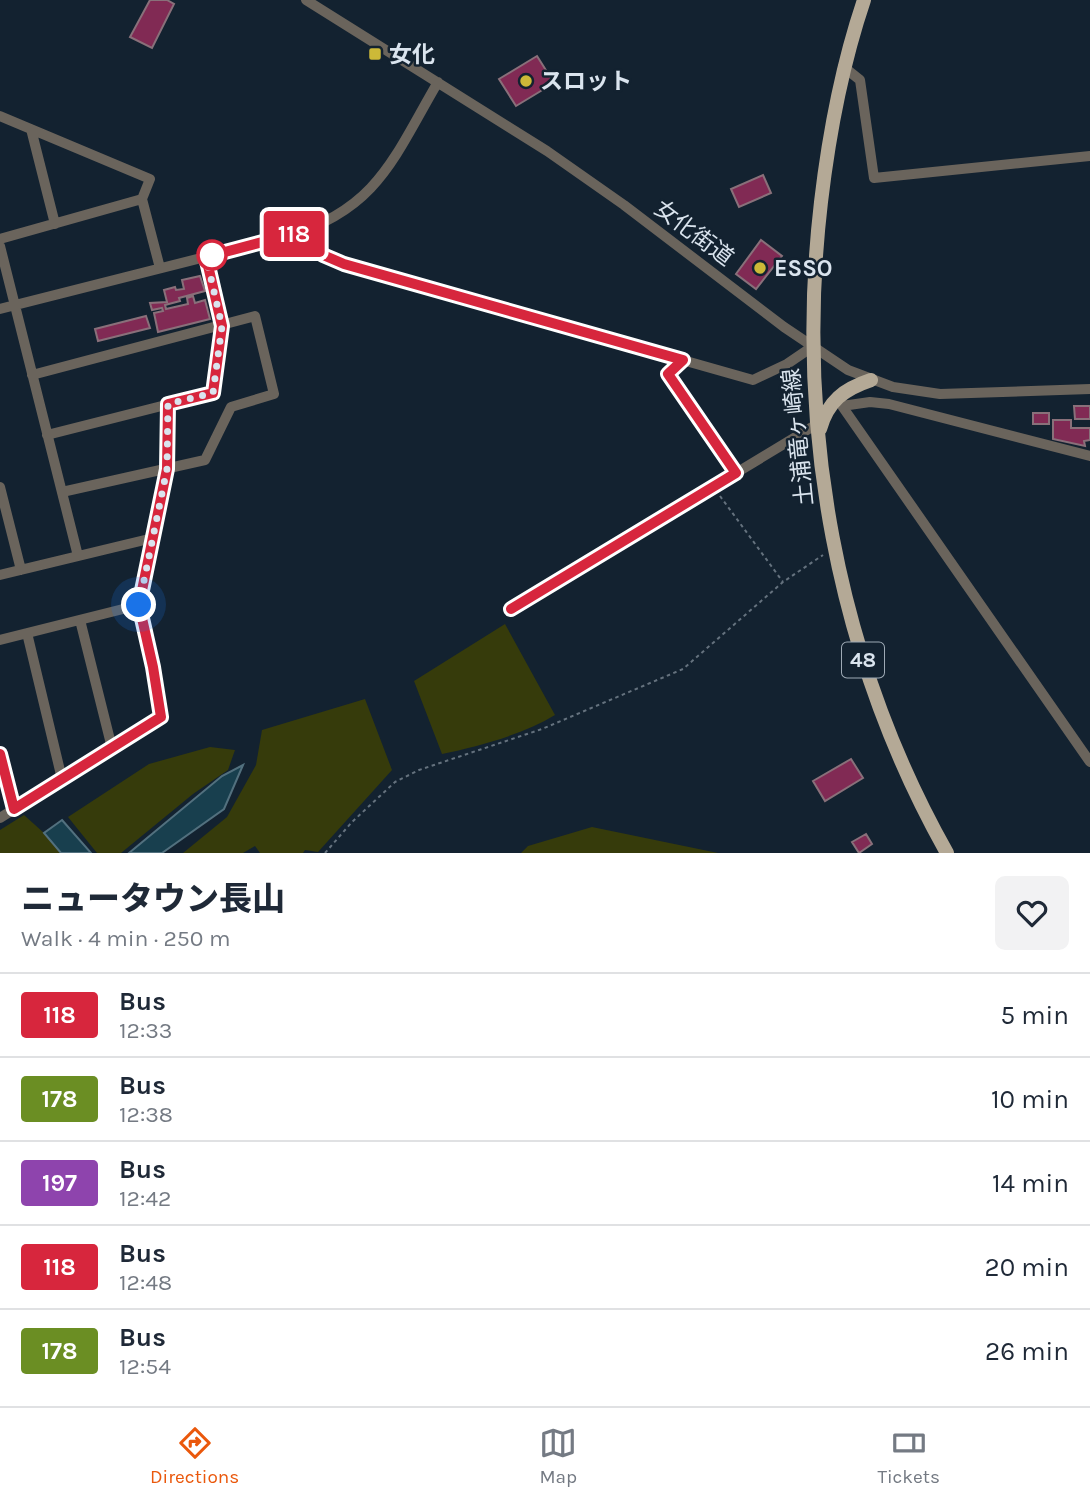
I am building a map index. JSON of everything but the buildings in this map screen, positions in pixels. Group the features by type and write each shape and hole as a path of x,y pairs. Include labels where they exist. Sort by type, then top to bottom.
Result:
{"main road":[{"name":"土浦竜ヶ崎線","path":"864,0 833,122 822,195 814,274 812,347 817,431 834,545 853,625 884,719 905,770 947,853"},
{"path":"817,431 834,399 854,386 871,380"}],"street":[{"name":"女化街道","path":"306,0 558,159 812,347 848,370 893,387 940,394 1090,389"},
{"path":"845,68 860,80 874,178 1090,156"},
{"path":"0,309 308,230 336,217 361,200 373,187 438,82"},
{"path":"0,116 150,179 142,199 160,268"},
{"path":"31,129 55,224"},
{"path":"0,239 142,199"},
{"path":"308,230 323,255 344,264 752,380 787,364 812,347"},
{"path":"0,246 78,556"},
{"path":"47,435 213,393 222,326 206,257"},
{"path":"32,375 255,316 274,394 231,408 205,460 62,492"},
{"path":"683,360 668,374 736,473"},
{"path":"888,404 893,387"},
{"path":"1090,456 888,404 861,403 842,407 1090,762"},
{"path":"0,818 161,717 139,605 167,469 168,404"},
{"path":"511,609 736,473 817,431"},
{"path":"0,487 21,570"},
{"path":"0,575 152,538"},
{"path":"0,640 139,605"},
{"path":"80,620 111,748"},
{"path":"27,633 62,779"},
{"path":"0,754 14,809"}],"path":[{"path":"713,487 783,582"},
{"path":"325,853 352,822 395,782 419,770 542,729 683,669 783,582 818,560 834,545"}],"green space":[{"path":"505,624 555,715 514,734 442,754 414,681"},
{"path":"365,699 392,770 318,852 305,850 303,853 260,853 255,846 243,853 183,853 227,817 256,765 262,730"},
{"path":"210,747 235,750 228,770 193,794 121,853 97,853 68,817 149,764"},
{"path":"24,815 61,853 0,853 0,830"},
{"path":"592,827 718,853 521,853 528,846"}],"water":[{"path":"243,765 224,809 162,853 129,853 222,776"},
{"path":"62,820 91,853 61,853 44,833"}],"bus line":[{"name":"118","path":"0,754 14,809 161,717 139,605 167,469 168,404 213,393 222,326 206,257 308,230 323,255 332,260 683,360 668,374 736,473 511,609"}],"place":[{"name":"女化","path":"375,54"},
{"name":"スロット","path":"526,81"},
{"name":"ESSO","path":"760,268"}],"route":[{"path":"139,605 167,469 168,404 213,393 222,326 206,257 212,255"}]}
